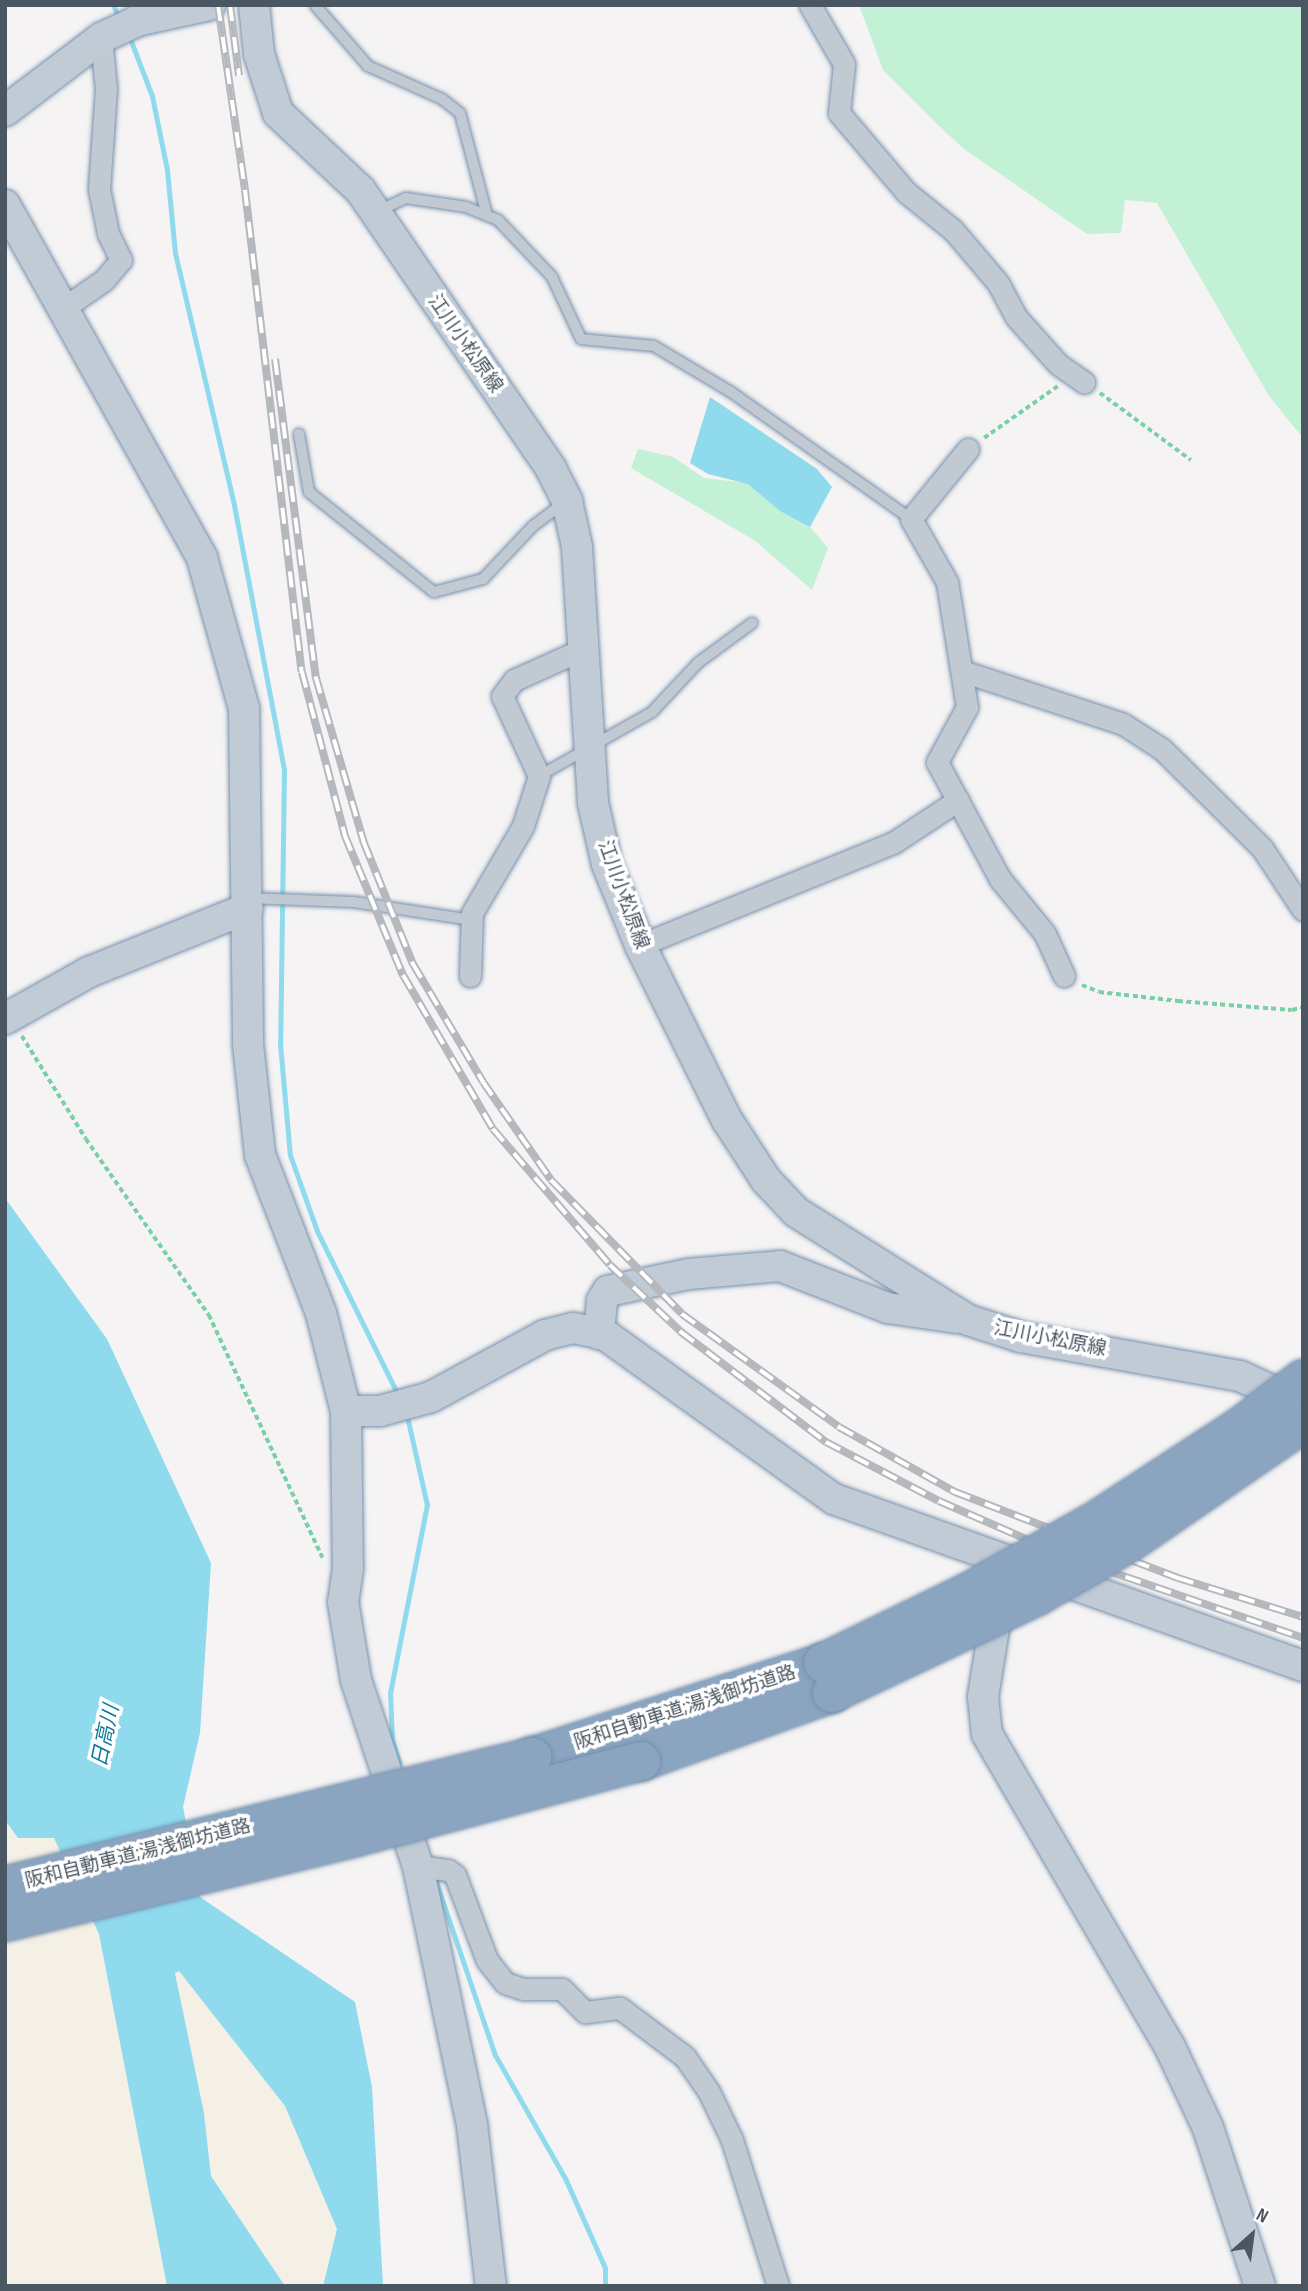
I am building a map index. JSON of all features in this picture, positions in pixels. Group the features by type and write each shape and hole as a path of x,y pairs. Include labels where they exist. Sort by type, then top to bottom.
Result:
{"highway":[{"name":"阪和自動車道;湯浅御坊道路","path":"5,1886 532,1757 828,1678 969,1592 1099,1520 1240,1427 1303,1379"},
{"name":"阪和自動車道;湯浅御坊道路","path":"5,1922 356,1837 640,1761 828,1678 1037,1596 1152,1528 1303,1423"}],"street":[{"path":"5,111 101,38 144,15 210,5"},
{"name":"江川小松原線","path":"254,5 259,54 278,113 361,191 551,469 567,501 577,547 593,803 607,864 640,945 727,1120 766,1180 796,1212 968,1320 1021,1337 1240,1376 1303,1405"},
{"path":"810,5 844,64 839,113 906,192 953,230 998,283 1016,317 1079,379"},
{"path":"65,307 104,281 121,260 108,233 99,189 106,89 101,38"},
{"path":"5,205 65,307 202,558 244,708 248,1044 260,1155 321,1313 346,1412 348,1568 343,1602 356,1680 418,1866 472,2125 491,2286"},
{"path":"968,449 911,519 947,582 967,707 937,762 1000,879 1045,934 1064,976"},
{"path":"470,975 472,920 523,826 538,776 502,696 514,680 583,649"},
{"path":"962,671 1123,724 1162,748 1262,848 1303,910"},
{"path":"640,945 892,843 958,800"},
{"path":"8,1017 89,972 248,903"},
{"path":"599,1334 602,1301 608,1291 689,1274 780,1266 888,1308 968,1320"},
{"path":"346,1412 380,1411 431,1396 545,1335 573,1328 599,1334 834,1499 1303,1666"},
{"path":"1005,1559 983,1697 987,1734 1169,2045 1208,2128 1260,2286"},
{"path":"418,1866 448,1870 455,1875 487,1960 505,1983 524,1989 562,1989 585,2012 620,2008 685,2057 709,2092 732,2140 778,2286"}],"lane":[{"path":"315,5 368,66 442,99 460,113 487,215"},
{"path":"374,213 407,198 466,207 498,220 552,277 581,339 654,346 731,392 911,519"},
{"path":"299,433 309,492 434,592 483,579 533,526 567,501"},
{"path":"538,776 652,712 699,662 752,623"},
{"path":"248,903 354,901 472,920"}],"path":[{"path":"968,449 1079,379 1143,421 1191,460"},
{"path":"1064,976 1099,992 1292,1010 1303,1007"},
{"path":"8,1017 86,1139 209,1315 326,1566"}],"green space":[{"path":"859,5 1303,5 1303,438 1269,396 1157,203 1125,200 1121,233 1087,234 964,149 883,70"},
{"path":"638,449 673,457 704,478 748,483 810,527 828,548 812,590 754,540 631,468"}],"sand":[{"path":"5,1820 18,1838 54,1838 99,1934 167,2286 5,2286"},
{"path":"179,1970 285,2106 337,2229 323,2286 285,2286 211,2176 204,2113 175,1972"}],"water":[{"path":"710,397 817,469 832,487 810,527 780,511 748,484 708,474 690,463"},
{"name":"日高川","path":"5,1198 107,1339 211,1563 200,1733 183,1807 200,1897 355,2002 372,2087 383,2286 323,2286 337,2229 285,2106 179,1971 175,1973 204,2113 211,2176 285,2286 167,2286 99,1934 54,1838 18,1838 5,1820"}],"waterway":[{"path":"113,5 119,18"},
{"path":"129,36 152,96 167,170 175,253 234,505 284,769 280,1044 290,1155 317,1231 399,1397"},
{"path":"399,1762 392,1740 390,1693 427,1505 406,1412"},
{"path":"436,1882 495,2055 565,2178 605,2268 605,2286"}],"railway":[{"path":"218,5 245,190 302,672 345,836 403,975 493,1129 610,1265 681,1332 826,1442 939,1501 1065,1556 1303,1638"},
{"path":"230,5 239,75"},
{"path":"275,359 316,678 364,843 413,964 483,1082 551,1180 682,1314 839,1427 955,1492 1178,1578 1303,1617"}]}
